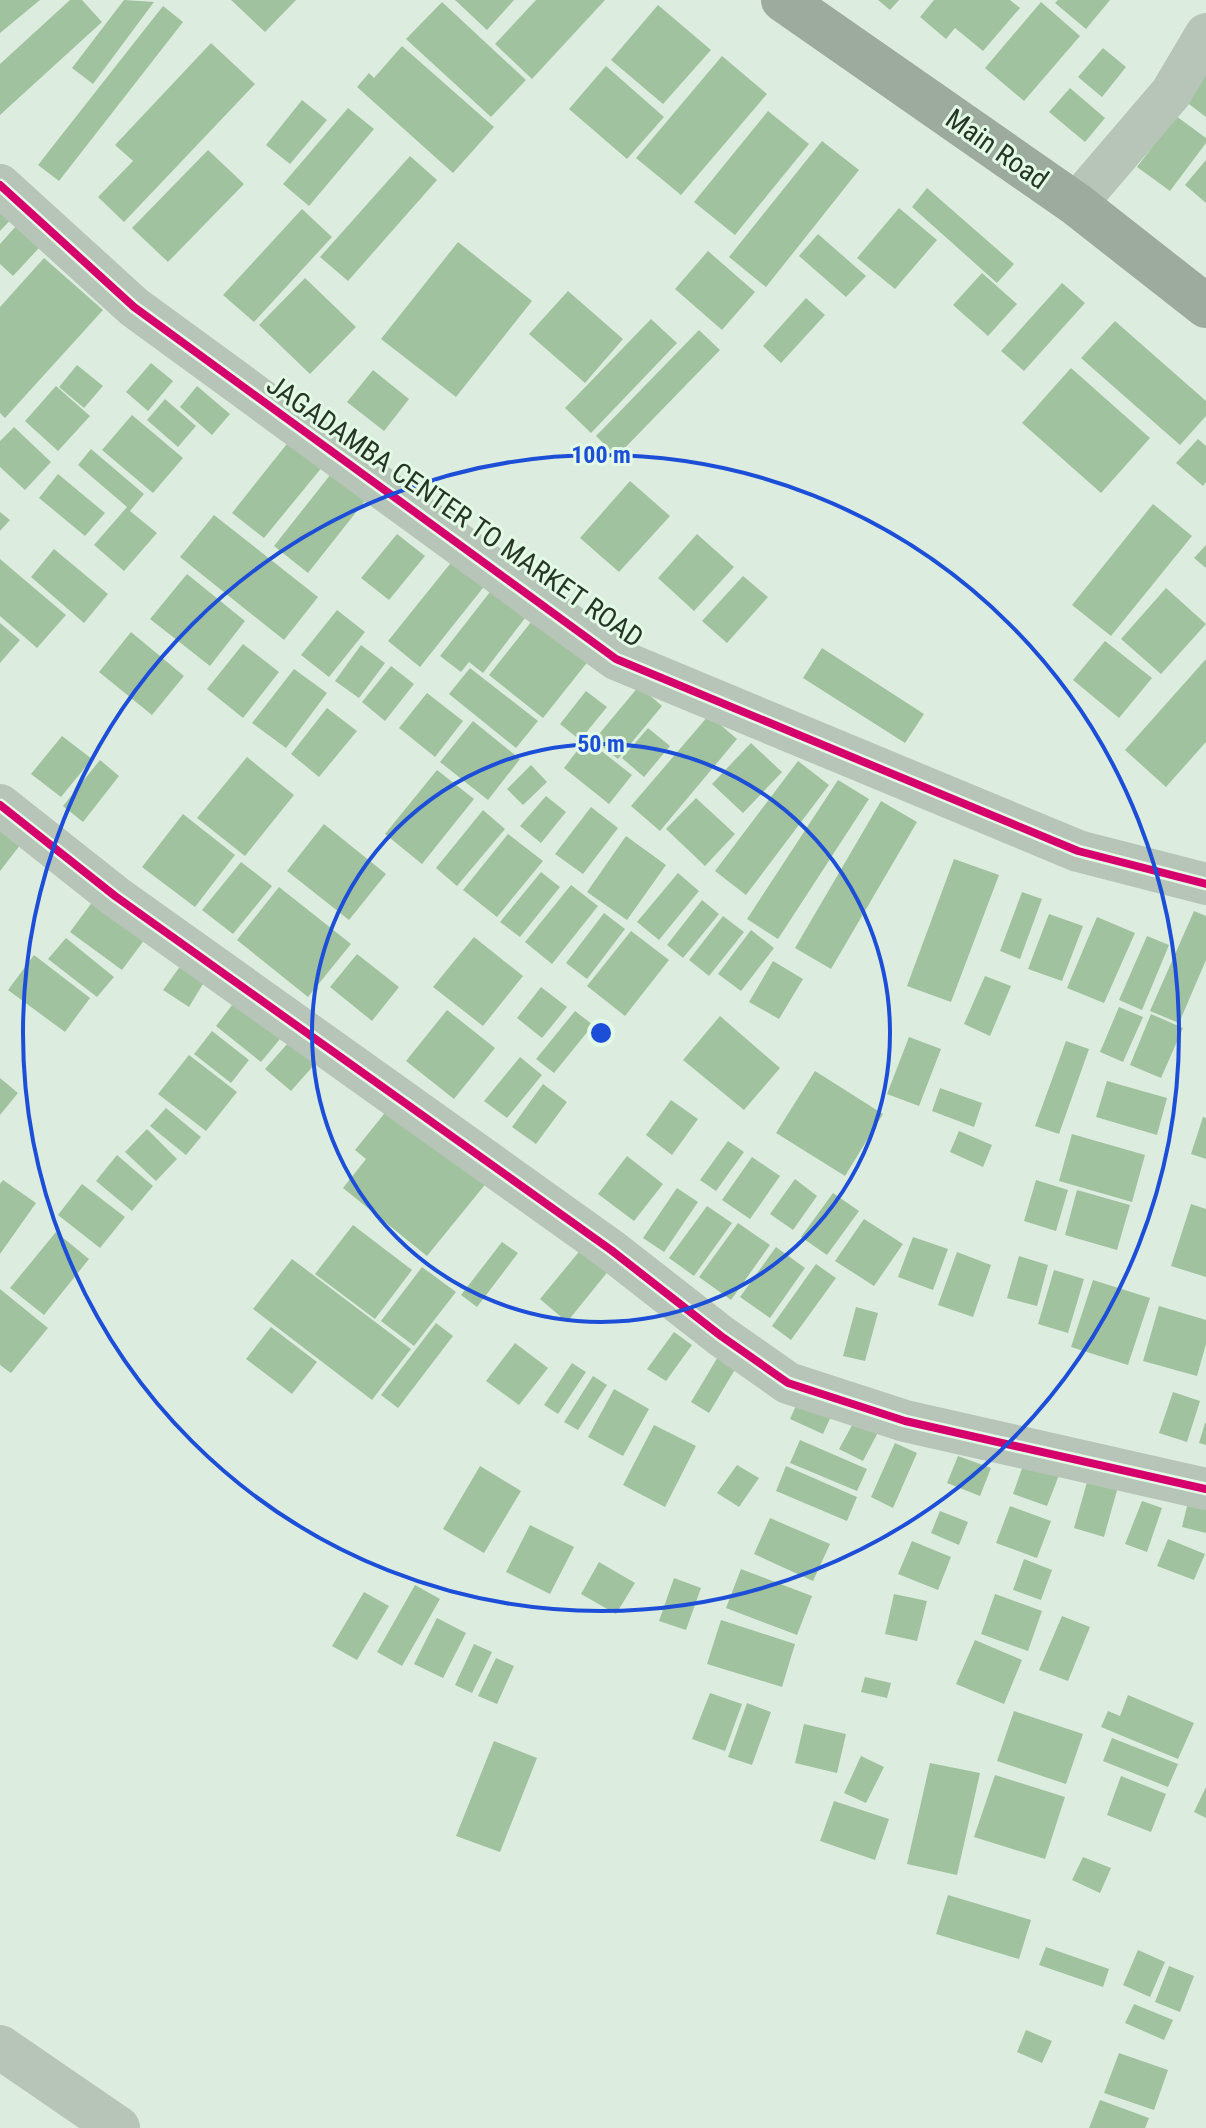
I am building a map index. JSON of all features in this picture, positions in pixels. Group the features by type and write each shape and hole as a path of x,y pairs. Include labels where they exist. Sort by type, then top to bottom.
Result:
{"highway":[{"name":"Main Road","path":"783,0 1076,204 1206,306"}],"street":[{"path":"1076,204 1171,93 1206,34"},
{"name":"JAGADAMBA CENTER TO MARKET ROAD","path":"0,185 134,307 616,659 1078,851 1206,884"},
{"path":"0,805 115,896 611,1250 721,1336 788,1383 905,1421 1206,1489"},
{"path":"0,2047 118,2128"}],"building":[{"path":"0,0 40,0 0,33"},
{"path":"70,0 82,0 102,22 0,115 0,64"},
{"path":"124,0 154,2 93,84 72,68"},
{"path":"231,0 296,0 265,32"},
{"path":"455,0 514,0 487,30"},
{"path":"536,0 605,0 532,79 495,44"},
{"path":"878,0 899,0 890,10"},
{"path":"934,0 1010,0 1020,8 983,51 955,28 946,39 920,17"},
{"path":"1058,0 1110,0 1086,29 1055,3"},
{"path":"442,2 526,80 491,117 406,39"},
{"path":"1041,2 1080,36 1024,101 985,68"},
{"path":"658,5 711,50 663,104 611,60"},
{"path":"163,6 183,22 59,181 38,165"},
{"path":"211,43 255,84 124,222 98,197 133,161 115,145"},
{"path":"402,46 494,127 453,173 357,87 369,73 374,78"},
{"path":"1103,48 1126,67 1102,97 1078,77"},
{"path":"722,56 767,94 681,195 636,158"},
{"path":"1206,57 1206,117 1177,95"},
{"path":"606,66 664,117 627,159 569,109"},
{"path":"1070,88 1105,118 1085,142 1049,112"},
{"path":"302,100 327,120 290,164 266,145"},
{"path":"348,108 374,129 309,206 283,184"},
{"path":"768,111 809,144 735,235 694,202"},
{"path":"1176,116 1206,138 1206,143 1170,191 1137,167"},
{"path":"822,141 859,170 766,287 729,257"},
{"path":"208,150 244,184 168,262 132,228"},
{"path":"410,156 437,180 348,281 320,257"},
{"path":"1206,160 1206,203 1185,185"},
{"path":"927,188 1014,264 997,283 912,207"},
{"path":"0,197 17,213 0,231"},
{"path":"899,208 937,240 895,289 857,258"},
{"path":"302,209 332,237 254,322 223,295"},
{"path":"26,215 50,236 13,276 0,264 0,244"},
{"path":"818,234 866,276 846,297 799,256"},
{"path":"458,242 532,301 456,397 381,339"},
{"path":"708,251 755,292 722,330 675,289"},
{"path":"44,258 103,310 5,418 0,413 0,307"},
{"path":"982,273 1017,304 988,336 953,305"},
{"path":"305,278 356,327 310,374 259,325"},
{"path":"1062,283 1085,303 1024,371 1001,351"},
{"path":"568,291 623,339 585,383 529,334"},
{"path":"806,298 825,315 781,363 763,346"},
{"path":"651,319 677,343 591,433 565,408"},
{"path":"1115,321 1206,401 1206,416 1180,445 1081,358"},
{"path":"699,330 720,350 617,456 596,436"},
{"path":"151,363 173,381 148,411 126,392"},
{"path":"77,365 103,386 84,408 59,387"},
{"path":"1071,368 1150,438 1101,493 1022,423"},
{"path":"373,370 409,399 384,431 347,402"},
{"path":"56,386 90,416 58,451 25,421"},
{"path":"197,386 230,414 212,435 180,407"},
{"path":"165,399 196,426 178,447 147,420"},
{"path":"132,415 183,458 153,493 102,450"},
{"path":"14,427 51,462 25,490 0,467 0,441"},
{"path":"1198,439 1206,446 1206,482 1203,486 1176,463"},
{"path":"290,440 323,466 264,538 232,513"},
{"path":"91,449 144,494 130,511 157,533 124,571 94,545 127,507 78,465"},
{"path":"338,465 372,492 308,573 274,546"},
{"path":"58,474 105,513 85,536 39,498"},
{"path":"630,481 670,516 619,572 580,538"},
{"path":"1153,504 1192,536 1111,636 1072,605"},
{"path":"0,512 10,520 0,531"},
{"path":"214,515 318,597 284,640 180,557"},
{"path":"397,534 425,556 389,600 361,578"},
{"path":"697,534 734,567 694,611 658,578"},
{"path":"1206,545 1206,568 1194,558"},
{"path":"54,549 108,594 84,623 31,577"},
{"path":"458,554 490,579 420,667 388,641"},
{"path":"0,559 66,615 37,648 0,616"},
{"path":"187,574 245,621 210,666 150,619"},
{"path":"743,576 768,597 727,643 702,621"},
{"path":"497,583 532,609 483,673 469,662 461,672 440,656"},
{"path":"1166,588 1206,624 1161,674 1121,639"},
{"path":"543,607 597,650 543,718 489,675"},
{"path":"337,610 365,632 329,677 301,655"},
{"path":"0,623 20,640 0,663"},
{"path":"131,632 184,676 152,715 99,672"},
{"path":"1105,641 1152,678 1119,718 1073,680"},
{"path":"243,644 279,672 243,718 207,689"},
{"path":"361,645 385,663 359,698 335,681"},
{"path":"822,648 924,714 905,743 803,678"},
{"path":"1206,659 1206,742 1166,787 1125,750"},
{"path":"391,666 414,684 385,721 362,702"},
{"path":"470,668 538,721 516,748 449,694"},
{"path":"294,669 327,693 286,748 252,723"},
{"path":"639,686 662,706 618,759 594,740"},
{"path":"586,691 607,707 580,740 560,724"},
{"path":"427,693 463,721 435,757 399,728"},
{"path":"327,708 357,731 319,777 291,754"},
{"path":"709,715 737,739 660,831 631,806"},
{"path":"473,721 520,759 488,800 440,762"},
{"path":"648,728 670,746 644,777 622,758"},
{"path":"62,736 92,759 61,797 31,774"},
{"path":"586,739 632,775 609,804 564,768"},
{"path":"751,743 782,772 743,813 712,784"},
{"path":"247,757 294,795 245,856 197,818"},
{"path":"100,760 119,776 83,822 63,806"},
{"path":"798,761 829,785 746,895 715,871"},
{"path":"531,765 547,782 523,805 507,789"},
{"path":"437,770 474,799 422,864 385,834"},
{"path":"838,780 869,799 778,939 747,919"},
{"path":"546,796 566,812 541,843 520,826"},
{"path":"696,798 735,834 705,866 666,829"},
{"path":"881,801 917,822 831,969 795,948"},
{"path":"591,807 618,828 583,874 555,854"},
{"path":"483,810 505,829 457,886 436,868"},
{"path":"183,814 235,855 195,907 142,867"},
{"path":"0,820 31,831 0,871"},
{"path":"324,824 386,874 349,920 287,871"},
{"path":"508,834 543,861 497,917 463,890"},
{"path":"626,836 666,865 627,920 587,892"},
{"path":"954,859 999,875 951,1002 907,986"},
{"path":"241,862 272,886 233,934 202,910"},
{"path":"541,872 560,887 520,937 500,922"},
{"path":"678,873 699,891 659,940 637,922"},
{"path":"571,885 598,906 552,964 525,942"},
{"path":"279,887 351,944 308,997 237,940"},
{"path":"1022,892 1042,899 1020,959 1000,951"},
{"path":"96,897 148,935 122,970 70,932"},
{"path":"702,900 719,914 683,958 667,945"},
{"path":"1194,911 1206,916 1206,960 1179,1023 1150,1011"},
{"path":"604,913 625,929 587,979 566,963"},
{"path":"1049,914 1083,926 1062,981 1028,969"},
{"path":"723,916 744,932 709,976 689,960"},
{"path":"1097,917 1135,933 1104,1003 1067,988"},
{"path":"751,930 774,948 741,991 718,974"},
{"path":"631,931 669,960 625,1016 587,986"},
{"path":"1147,936 1169,945 1142,1010 1119,1000"},
{"path":"474,937 523,976 483,1026 433,987"},
{"path":"66,938 114,977 97,997 48,959"},
{"path":"189,954 212,969 189,1007 163,990"},
{"path":"357,954 399,987 372,1021 330,987"},
{"path":"34,955 90,998 65,1032 8,990"},
{"path":"773,961 803,979 779,1019 749,1002"},
{"path":"985,976 1011,986 990,1036 964,1024"},
{"path":"541,987 567,1007 542,1038 517,1018"},
{"path":"243,991 289,1028 261,1062 216,1026"},
{"path":"1119,1007 1143,1017 1123,1062 1100,1052"},
{"path":"447,1010 495,1048 454,1099 406,1061"},
{"path":"575,1011 593,1025 554,1073 536,1059"},
{"path":"1151,1014 1183,1028 1161,1078 1130,1065"},
{"path":"720,1016 780,1068 744,1110 683,1060"},
{"path":"212,1031 249,1060 231,1083 194,1054"},
{"path":"296,1034 322,1056 291,1091 265,1069"},
{"path":"909,1037 941,1049 919,1106 887,1094"},
{"path":"1066,1041 1089,1049 1059,1134 1035,1126"},
{"path":"189,1055 237,1092 206,1131 158,1094"},
{"path":"520,1057 542,1075 507,1118 484,1101"},
{"path":"815,1071 883,1114 845,1176 776,1133"},
{"path":"0,1078 18,1093 0,1115"},
{"path":"1107,1081 1167,1098 1157,1135 1096,1117"},
{"path":"543,1084 567,1102 536,1144 512,1127"},
{"path":"940,1088 982,1103 974,1127 932,1111"},
{"path":"671,1100 698,1119 672,1155 646,1135"},
{"path":"392,1104 488,1181 427,1256 343,1188 366,1159 355,1150"},
{"path":"166,1108 201,1137 186,1155 150,1126"},
{"path":"1203,1117 1206,1118 1206,1159 1191,1154"},
{"path":"147,1129 177,1159 156,1181 125,1152"},
{"path":"959,1131 992,1145 983,1167 950,1152"},
{"path":"1072,1134 1145,1155 1132,1202 1059,1181"},
{"path":"728,1141 744,1152 716,1191 700,1180"},
{"path":"117,1155 153,1186 132,1211 96,1181"},
{"path":"627,1156 663,1184 634,1221 598,1194"},
{"path":"752,1157 780,1176 750,1219 722,1200"},
{"path":"795,1179 817,1196 793,1230 770,1214"},
{"path":"3,1180 36,1203 0,1254 0,1184"},
{"path":"1036,1180 1068,1190 1056,1231 1024,1221"},
{"path":"82,1184 125,1217 100,1248 58,1215"},
{"path":"677,1188 698,1202 664,1252 643,1238"},
{"path":"1077,1190 1130,1205 1117,1250 1065,1235"},
{"path":"833,1193 859,1211 827,1255 801,1237"},
{"path":"1191,1204 1206,1209 1206,1277 1171,1266"},
{"path":"707,1206 732,1223 694,1276 669,1258"},
{"path":"864,1219 903,1244 874,1286 835,1261"},
{"path":"738,1223 770,1245 731,1300 699,1277"},
{"path":"353,1225 412,1270 375,1319 315,1274"},
{"path":"56,1232 89,1259 44,1315 10,1288"},
{"path":"913,1237 948,1249 933,1290 898,1277"},
{"path":"502,1242 518,1253 477,1307 461,1295"},
{"path":"587,1242 614,1264 567,1322 540,1299"},
{"path":"776,1247 805,1268 770,1318 740,1297"},
{"path":"957,1252 991,1265 973,1317 938,1305"},
{"path":"1019,1256 1048,1265 1037,1306 1007,1298"},
{"path":"292,1259 411,1349 372,1400 253,1309"},
{"path":"816,1264 836,1278 791,1340 772,1326"},
{"path":"422,1267 456,1292 414,1346 381,1321"},
{"path":"1054,1270 1084,1279 1068,1333 1038,1324"},
{"path":"1093,1280 1150,1298 1128,1365 1071,1347"},
{"path":"0,1289 48,1328 11,1373 0,1365"},
{"path":"1159,1306 1206,1320 1206,1344 1197,1376 1143,1361"},
{"path":"856,1307 878,1313 865,1361 843,1356"},
{"path":"436,1323 453,1336 398,1408 381,1395"},
{"path":"271,1327 317,1362 292,1394 246,1359"},
{"path":"674,1332 692,1345 666,1381 647,1369"},
{"path":"515,1343 548,1368 519,1405 486,1381"},
{"path":"722,1350 740,1361 709,1413 691,1402"},
{"path":"572,1363 586,1372 558,1414 544,1405"},
{"path":"593,1376 607,1385 578,1430 564,1422"},
{"path":"614,1389 649,1409 623,1456 588,1437"},
{"path":"803,1390 838,1401 823,1434 790,1419"},
{"path":"1173,1392 1200,1401 1187,1442 1159,1433"},
{"path":"861,1409 885,1419 863,1461 839,1449"},
{"path":"1206,1423 1206,1445 1199,1443"},
{"path":"654,1425 696,1446 665,1507 623,1485"},
{"path":"800,1440 867,1469 857,1491 790,1463"},
{"path":"895,1443 917,1453 893,1508 871,1497"},
{"path":"958,1456 991,1468 980,1496 947,1483"},
{"path":"1026,1457 1061,1470 1047,1506 1013,1494"},
{"path":"737,1465 759,1478 739,1507 717,1493"},
{"path":"480,1466 521,1491 484,1553 443,1529"},
{"path":"786,1466 857,1497 847,1521 776,1491"},
{"path":"1091,1468 1121,1476 1104,1537 1074,1528"},
{"path":"1189,1498 1206,1502 1206,1533 1182,1527"},
{"path":"1142,1501 1162,1508 1147,1552 1125,1544"},
{"path":"1010,1506 1051,1521 1037,1558 996,1543"},
{"path":"940,1511 968,1522 959,1545 931,1533"},
{"path":"770,1518 830,1544 813,1581 754,1554"},
{"path":"530,1525 574,1547 550,1594 506,1572"},
{"path":"1168,1539 1205,1554 1194,1580 1157,1566"},
{"path":"912,1541 951,1557 938,1590 898,1574"},
{"path":"1024,1559 1052,1570 1041,1600 1013,1590"},
{"path":"599,1562 635,1583 616,1614 581,1594"},
{"path":"741,1569 812,1596 797,1635 726,1608"},
{"path":"674,1578 701,1588 686,1630 659,1621"},
{"path":"415,1585 440,1599 402,1666 377,1652"},
{"path":"364,1592 389,1606 357,1660 332,1646"},
{"path":"894,1594 927,1601 917,1641 885,1634"},
{"path":"995,1594 1042,1611 1028,1651 981,1634"},
{"path":"1062,1616 1090,1627 1068,1681 1039,1670"},
{"path":"437,1618 466,1633 443,1678 414,1664"},
{"path":"721,1620 795,1644 782,1687 707,1664"},
{"path":"975,1640 1022,1660 1004,1704 956,1684"},
{"path":"474,1644 492,1652 472,1693 455,1685"},
{"path":"496,1658 514,1666 497,1704 478,1696"},
{"path":"865,1677 891,1683 887,1698 861,1692"},
{"path":"710,1693 742,1704 725,1751 692,1739"},
{"path":"1128,1695 1194,1723 1178,1759 1101,1727 1108,1711 1120,1716"},
{"path":"747,1703 771,1712 752,1765 728,1757"},
{"path":"1014,1711 1083,1734 1066,1784 997,1761"},
{"path":"804,1724 846,1734 837,1773 795,1763"},
{"path":"1112,1738 1178,1764 1168,1787 1103,1761"},
{"path":"494,1741 537,1758 500,1852 456,1836"},
{"path":"861,1756 884,1767 866,1803 844,1793"},
{"path":"930,1763 980,1773 957,1875 907,1864"},
{"path":"995,1775 1065,1797 1045,1859 974,1837"},
{"path":"1121,1776 1166,1794 1151,1832 1107,1815"},
{"path":"1206,1787 1206,1818 1194,1812"},
{"path":"834,1801 889,1819 875,1860 820,1841"},
{"path":"1083,1857 1111,1868 1100,1893 1072,1880"},
{"path":"948,1895 1031,1920 1019,1959 936,1934"},
{"path":"1046,1947 1109,1969 1103,1987 1039,1965"},
{"path":"1138,1950 1165,1962 1150,1997 1123,1985"},
{"path":"1169,1966 1194,1976 1180,2012 1155,2002"},
{"path":"1134,2004 1173,2020 1164,2040 1125,2023"},
{"path":"1026,2030 1052,2041 1042,2063 1017,2052"},
{"path":"1119,2053 1168,2070 1154,2110 1104,2093"},
{"path":"1100,2100 1149,2118 1145,2128 1089,2128"}],"cycle path":[{"path":"0,185 134,307 616,659 1078,851 1206,884"},
{"path":"0,805 115,896 611,1250 721,1336 788,1383 905,1421 1206,1489"}]}
